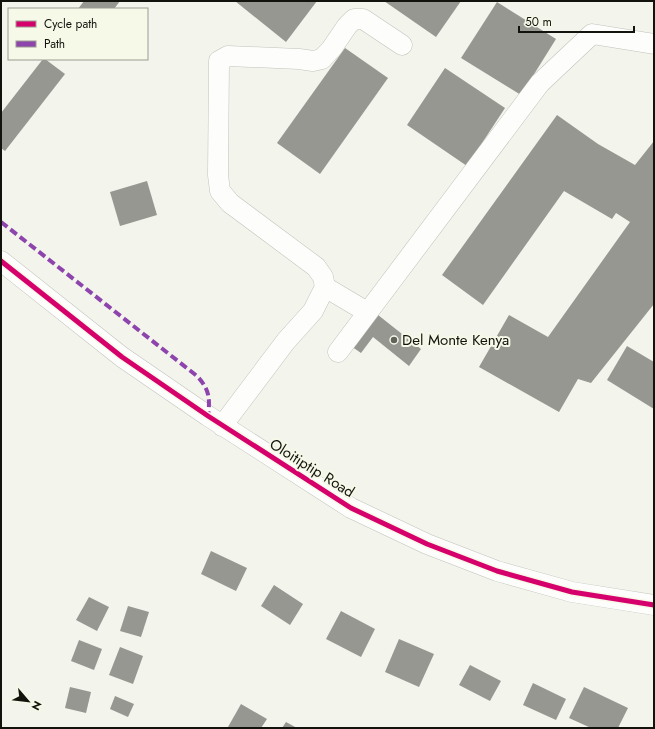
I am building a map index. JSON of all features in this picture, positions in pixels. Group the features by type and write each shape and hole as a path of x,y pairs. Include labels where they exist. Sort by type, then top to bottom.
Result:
{"street":[{"path":"222,426 286,341 313,311 325,287 323,277 316,267 230,203 220,191 218,175 219,61 228,56 299,58 313,61 322,59 354,19 363,19 402,45"},
{"path":"338,352 540,83 592,34 654,44"},
{"name":"Oloitiptip Road","path":"1,261 122,357 222,426 351,508 427,544 497,570 572,592 654,605"},
{"path":"325,287 367,312"}],"building":[{"path":"84,1 120,1 115,8 79,8"},
{"path":"235,1 317,1 286,42"},
{"path":"384,1 461,1 436,37"},
{"path":"497,2 556,39 521,95 461,58"},
{"path":"345,48 388,78 320,174 277,143"},
{"path":"42,60 46,60 65,74 5,151 1,148 1,113"},
{"path":"445,68 505,108 467,166 407,125"},
{"path":"557,115 598,144 635,165 654,141 654,304 591,383 578,379 559,412 479,367 509,315 548,337 630,222 616,213 612,219 564,191 483,305 442,275"},
{"path":"147,181 157,215 120,226 110,192"},
{"name":"Del Monte Kenya","path":"373,311 421,349 409,366 373,337 361,353 348,344"},
{"path":"627,346 654,362 654,409 607,380"},
{"path":"211,551 247,568 236,591 201,574"},
{"path":"274,585 303,604 290,625 261,606"},
{"path":"89,597 109,607 97,631 76,620"},
{"path":"128,606 149,612 141,637 120,631"},
{"path":"341,611 375,629 361,657 326,639"},
{"path":"399,639 434,654 419,687 385,672"},
{"path":"79,640 102,649 94,670 71,661"},
{"path":"120,647 143,656 133,684 109,675"},
{"path":"470,665 501,681 490,701 459,685"},
{"path":"533,683 566,699 556,720 523,705"},
{"path":"70,687 91,692 86,713 65,708"},
{"path":"584,687 628,708 618,728 591,728 569,718"},
{"path":"115,696 134,704 128,717 110,709"},
{"path":"241,704 267,719 261,728 228,727"},
{"path":"286,722 297,728 282,728"}],"marked path":[{"path":"1,222 197,376 207,390 209,405 208,416"}],"cycle path":[{"path":"1,261 122,357 208,416 351,508 427,544 497,571 572,592 654,605"}],"place":[{"name":"Del Monte Kenya","path":"394,340"}]}
